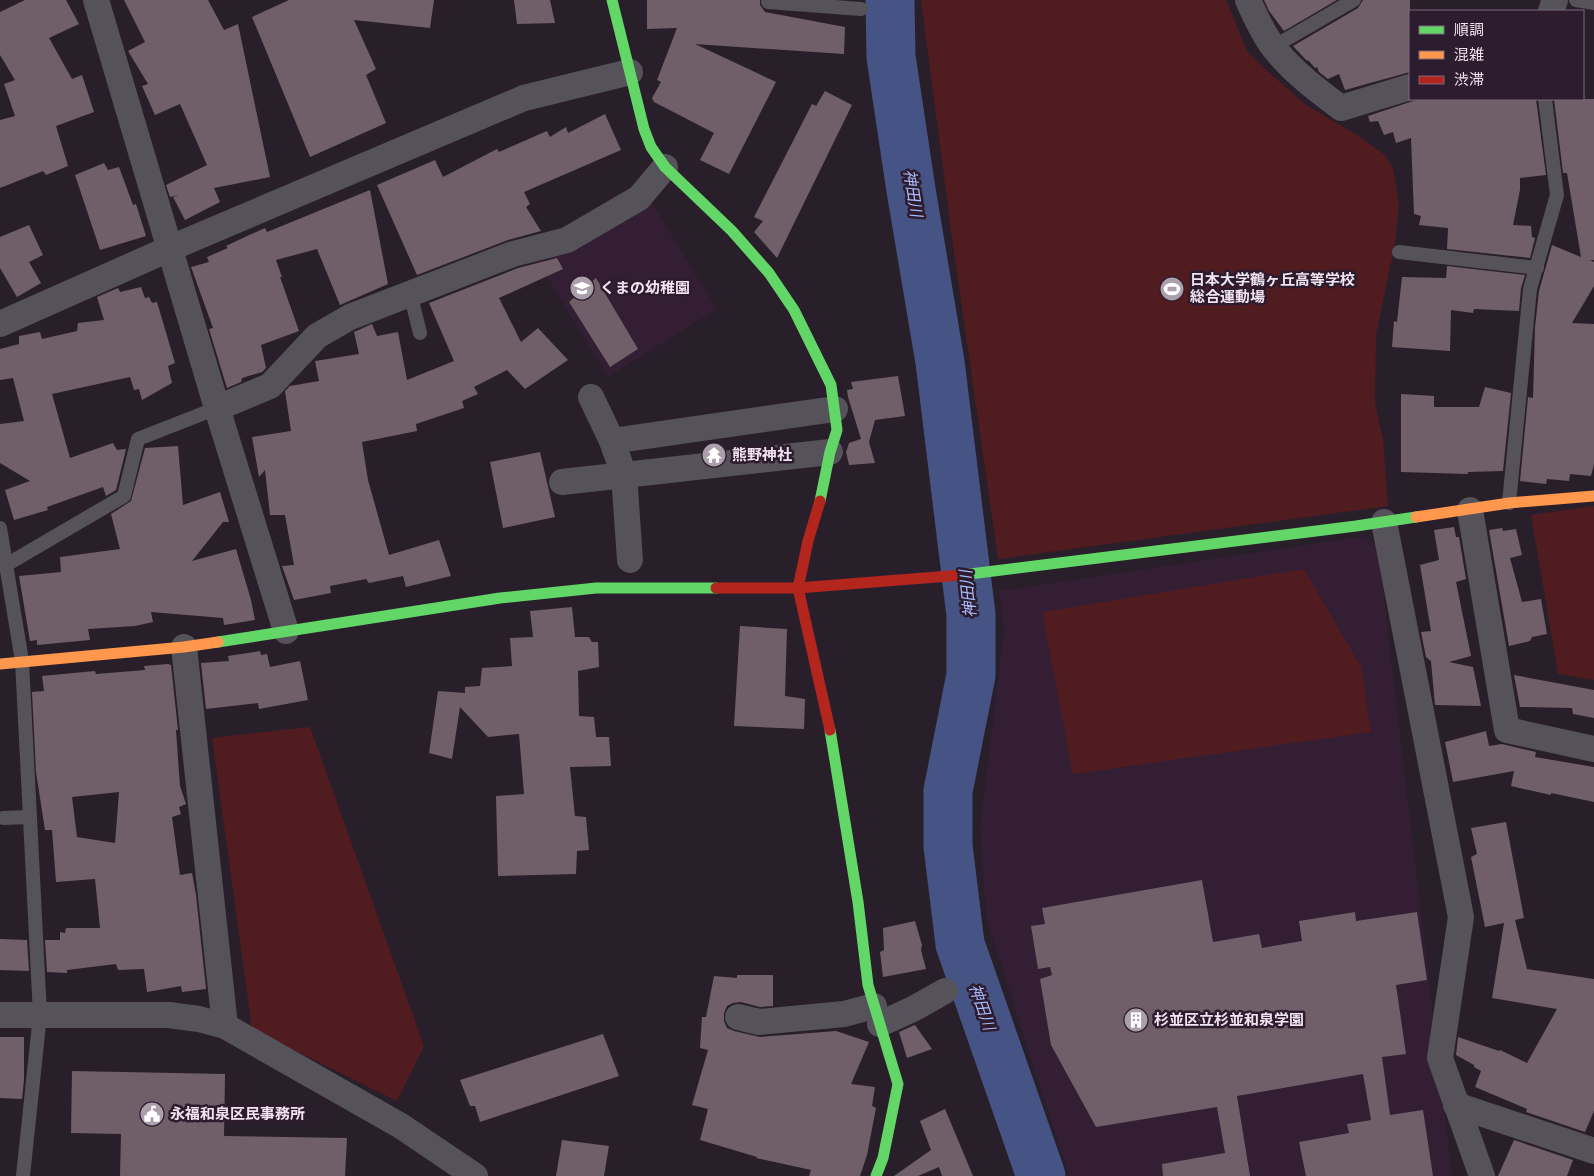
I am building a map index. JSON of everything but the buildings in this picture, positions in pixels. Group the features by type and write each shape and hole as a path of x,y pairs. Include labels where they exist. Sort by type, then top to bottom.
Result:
{"street":[{"path":"96,0 286,631"},
{"path":"612,0 650,147 665,167 732,231 769,274 794,310 831,385 837,430 808,541 798,588 830,730 858,902 868,985 898,1084 883,1158 876,1176"},
{"path":"1248,0 1260,26 1273,47 1304,80 1341,108 1409,87"},
{"path":"0,324 171,248 524,98 630,72"},
{"path":"218,408 270,386 317,336 350,317 513,254 567,240 639,198 665,167"},
{"path":"591,397 612,441 624,475 630,560"},
{"path":"612,441 835,409"},
{"path":"765,419 781,458"},
{"path":"562,482 830,452"},
{"path":"0,664 184,647 500,598 596,588 798,588 985,573 1384,522 1509,503 1594,496"},
{"path":"1470,510 1507,730 1594,749"},
{"path":"1384,522 1461,917 1440,1058 1482,1176"},
{"path":"184,647 225,1026"},
{"path":"738,1017 759,1022 844,1014 877,1015 913,1009 945,991"},
{"path":"0,1015 169,1015 198,1019 225,1026 401,1126 475,1176"},
{"path":"1456,1105 1594,1151"}],"lane":[{"path":"1273,47 1354,0"},
{"path":"1576,0 1594,3"},
{"path":"768,2 795,2 862,9"},
{"path":"1509,503 1530,289 1557,195 1545,100"},
{"path":"1399,252 1536,268"},
{"path":"410,294 420,333"},
{"path":"6,565 124,496 138,439 218,408"},
{"path":"0,528 22,661 40,1015 23,1176"},
{"path":"3,818 30,817"}],"shaded area":[{"name":"日本大学鶴ヶ丘高等学校 総合運動場","path":"921,0 1226,0 1247,51 1264,68 1306,105 1359,136 1385,155 1393,169 1399,202 1395,244 1376,334 1375,403 1383,439 1388,506 998,559 952,238"},
{"path":"650,200 717,309 608,377 535,257"},
{"path":"1594,506 1594,680 1558,674 1531,515"},
{"path":"1365,536 1378,547 1452,1176 1069,1176 987,921 980,828 1004,630 999,591"},
{"path":"1304,569 1361,667 1371,732 1073,774 1042,612"},
{"path":"310,727 424,1046 397,1101 252,1029 212,738"}],"waterway":[{"name":"神田川","path":"890,0 891,57 940,362 971,615 971,675 948,791 948,846 960,944 1041,1176"}],"traffic: fast":[{"path":"612,0 644,129 651,147 665,167 732,231 769,273 794,310 831,385 837,430 830,452 820,501"},
{"path":"962,575 1416,517"},
{"path":"218,642 500,598 596,588 716,588"},
{"path":"830,730 858,902 868,985 898,1084 883,1158 876,1176"}],"traffic: slow":[{"path":"1416,517 1509,503 1594,496"},
{"path":"0,664 184,647 218,642"}],"traffic: jam":[{"path":"820,501 808,541 798,588 830,730"},
{"path":"716,588 798,588 962,575"}],"place":[{"name":"くまの幼稚園","path":"582,288"},
{"name":"日本大学鶴ヶ丘高等学校 総合運動場","path":"1172,289"},
{"name":"熊野神社","path":"714,455"},
{"name":"杉並区立杉並和泉学園","path":"1136,1020"},
{"name":"永福和泉区民事務所","path":"152,1114"}]}
